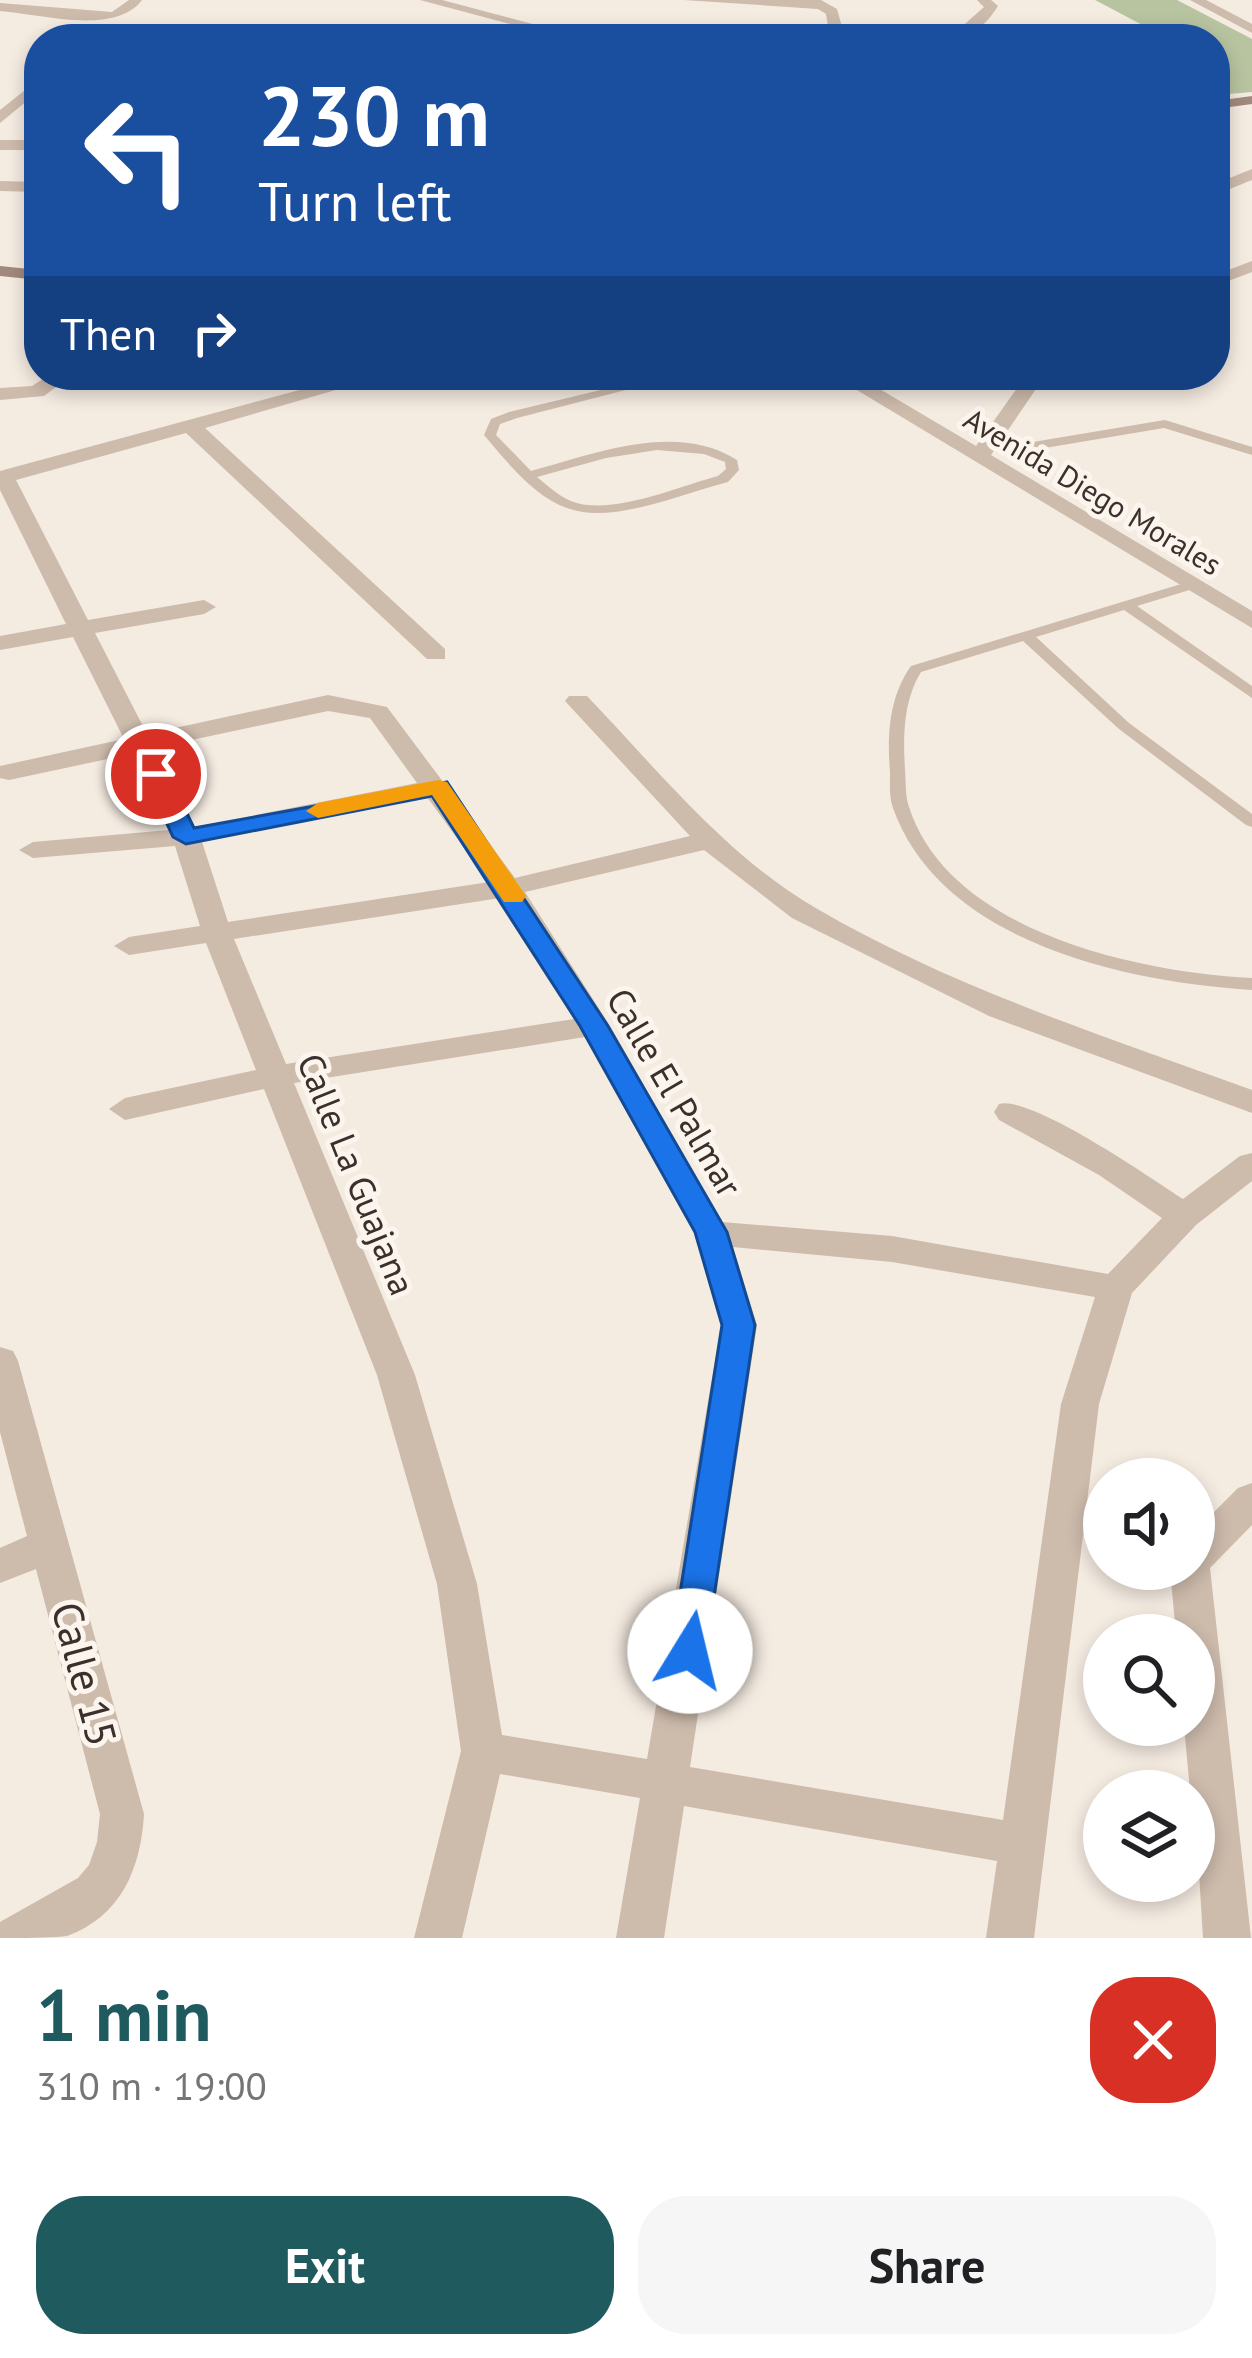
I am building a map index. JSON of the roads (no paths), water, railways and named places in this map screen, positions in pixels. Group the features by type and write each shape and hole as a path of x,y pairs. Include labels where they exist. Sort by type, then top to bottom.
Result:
{"street":[{"path":"0,7 112,16 126,12 136,0"},
{"path":"426,0 523,24"},
{"path":"690,0 815,2 832,12 834,24"},
{"path":"977,24 991,6 983,0"},
{"path":"1196,0 1252,29"},
{"path":"0,394 40,390"},
{"path":"2,478 322,390"},
{"name":"Avenida Diego Morales","path":"867,390 1252,621"},
{"path":"979,457 1026,390"},
{"path":"190,426 436,654"},
{"name":"Calle La Guajana","path":"2,478 186,837 215,928 396,1375 457,1584 483,1750 438,1938"},
{"path":"0,643 204,607"},
{"path":"578,701 710,840 802,912 1000,1009 1252,1102"},
{"name":"Calle El Palmar","path":"9,772 328,703 378,712 438,787 508,888 594,1026 711,1232 739,1325 640,1938"},
{"path":"33,850 186,837 438,787"},
{"path":"129,946 215,928 508,888 710,840"},
{"path":"125,1109 275,1076 594,1026"},
{"path":"1010,1112 1111,1167 1184,1216"},
{"path":"1010,1938 1081,1404 1116,1288 1184,1216 1252,1164"},
{"path":"711,1232 892,1249 1116,1288"},
{"name":"Calle 15","path":"0,1361 122,1814 122,1855 104,1889 17,1938"},
{"path":"1215,1537 1252,1499"},
{"path":"0,1566 51,1544"},
{"path":"1192,1590 1227,1938"},
{"path":"483,1750 1019,1844"}],"lane":[{"path":"529,475 680,443 719,453 731,460 734,470 723,479 601,508 578,508 529,475 490,435 495,422 620,390"},
{"path":"1028,447 1165,424 1252,451"},
{"path":"1191,585 916,669 904,684 893,764 908,833 980,911 1091,961 1197,984 1252,984"},
{"path":"1125,604 1252,693"},
{"path":"1027,637 1124,726 1252,822"}]}
